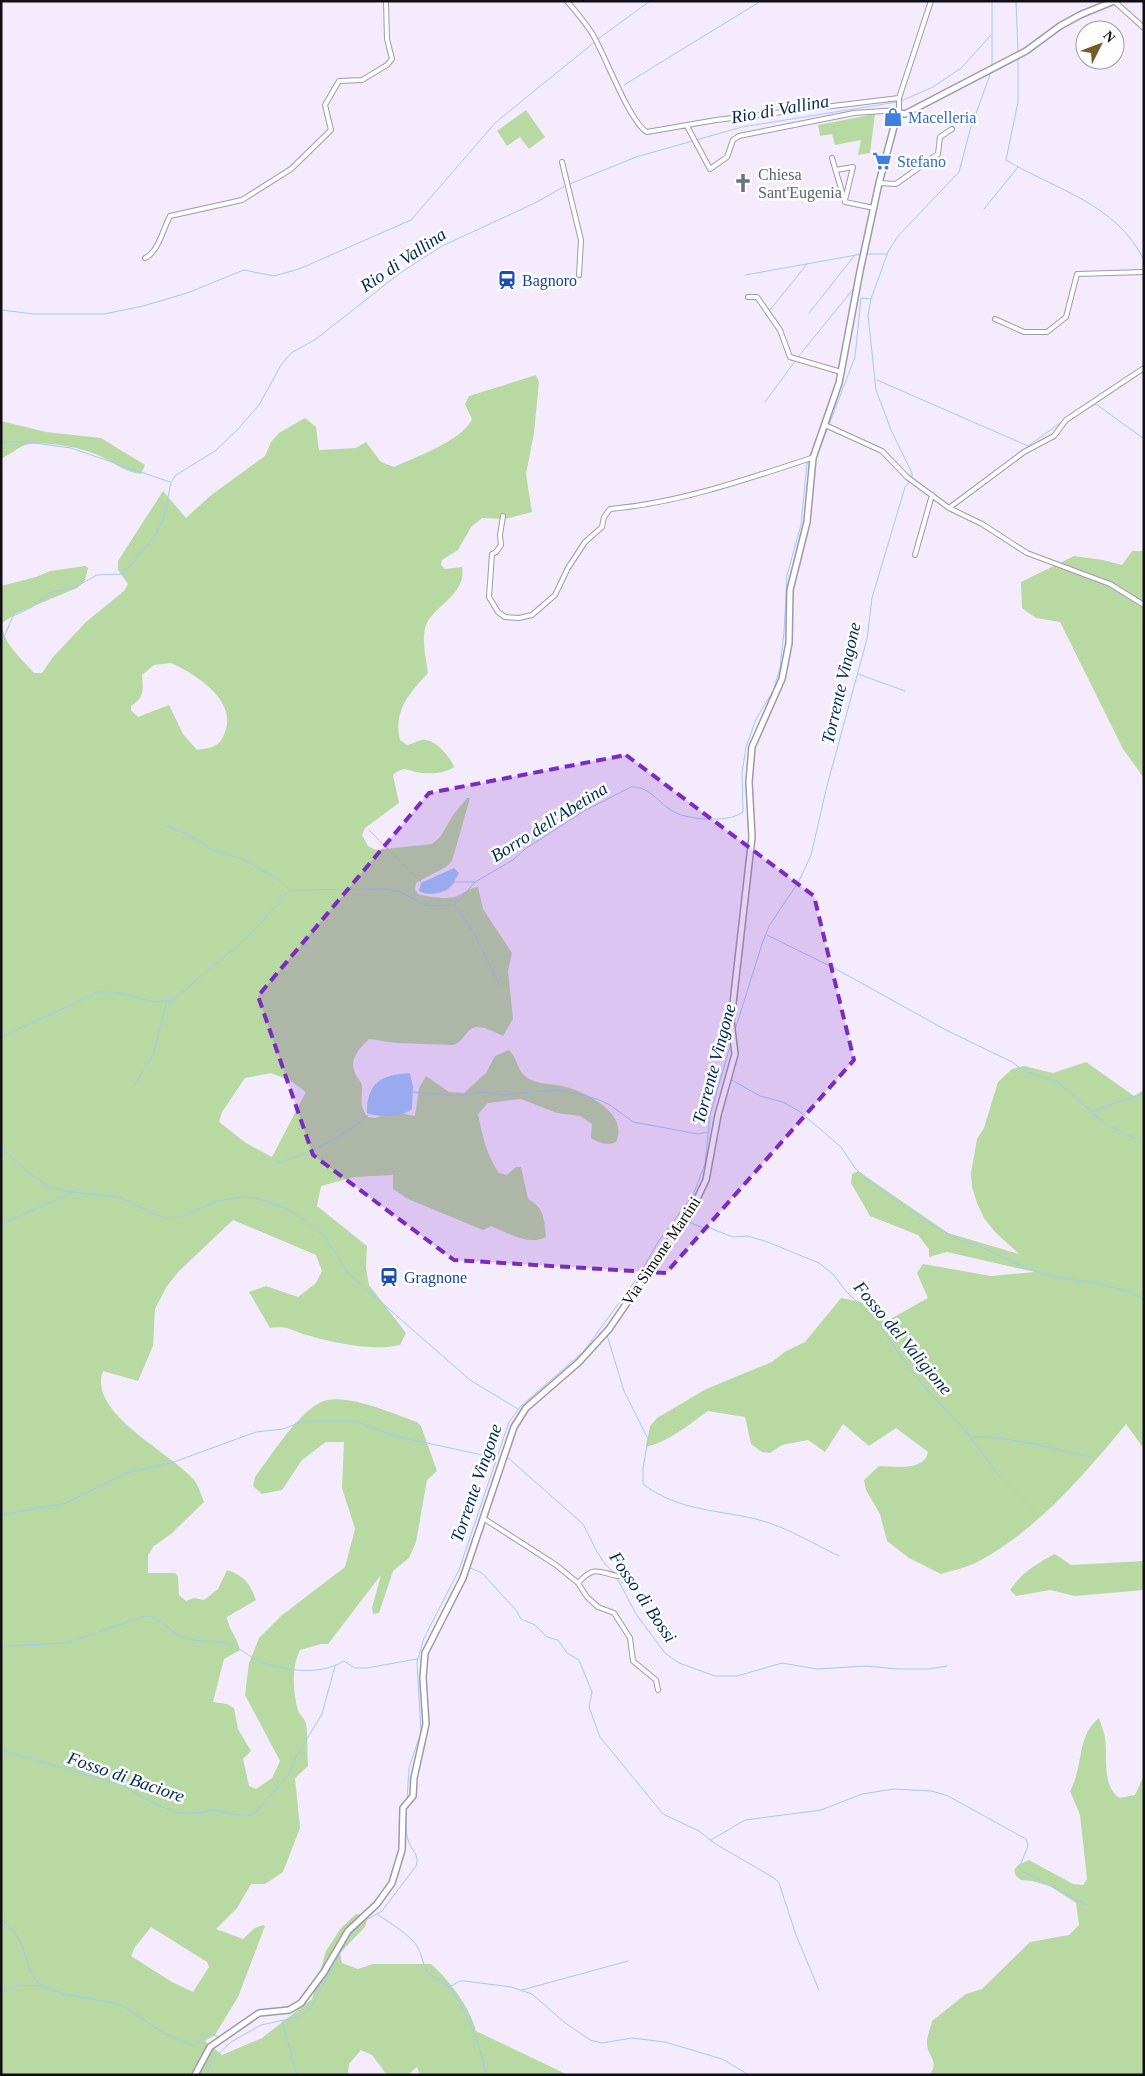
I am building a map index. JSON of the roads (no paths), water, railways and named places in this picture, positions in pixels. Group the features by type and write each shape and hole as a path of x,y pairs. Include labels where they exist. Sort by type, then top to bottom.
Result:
{"street":[{"path":"145,258 151,256 157,247 170,216 242,200 291,169 331,130 324,105 339,81 362,80 387,65 392,59 387,39 386,1"},
{"path":"567,1 596,41 628,106 642,129 647,132 716,120 899,100"},
{"path":"899,111 899,100 931,1"},
{"path":"687,126 710,169 726,157 733,140 739,136 854,113 899,111 905,114 1026,51 1060,26 1080,15 1114,1 1144,28"},
{"name":"Via Simone Martini","path":"195,2075 212,2045 259,2013 267,2010 289,2010 304,2000 324,1972 348,1931 378,1904 392,1883 402,1850 403,1808 413,1793 414,1778 426,1724 423,1678 425,1653 467,1566 514,1427 526,1408 579,1362 606,1332 694,1205 706,1180 718,1115 734,1054 732,1030 752,837 749,782 752,748 782,679 789,643 790,590 807,522 814,457 841,372 878,184 899,111"},
{"path":"878,184 896,184 938,154 940,137 952,129"},
{"path":"832,158 845,201"},
{"path":"562,162 581,240 579,275"},
{"path":"836,170 853,167 845,201"},
{"path":"845,201 874,208"},
{"path":"995,319 1024,332 1047,332 1066,317 1077,274 1144,272"},
{"path":"748,297 757,297 780,330 790,357 841,372"},
{"path":"949,508 1024,452 1054,436 1066,420 1144,368"},
{"path":"825,425 882,452 907,477 949,508 982,524 1027,553 1110,584 1144,605"},
{"path":"503,516 500,535 501,545 492,554 489,597 498,612 505,617 519,618 532,615 555,595 568,568 585,542 602,527 604,516 610,509 631,507 708,490 814,457"},
{"path":"915,555 932,495"},
{"path":"483,1518 556,1565 578,1583 587,1597 598,1607 614,1613 630,1638 633,1661 656,1680 658,1690"},
{"path":"578,1583 589,1572 599,1570 616,1575"}],"water":[{"path":"454,868 459,873 453,884 447,889 439,893 430,894 419,891 421,883"},
{"path":"410,1073 413,1087 412,1109 403,1114 390,1116 377,1116 367,1113 370,1094 378,1082 391,1076"}],"waterway":[{"path":"1,310 34,314 104,314 143,306 187,293 244,270 274,276 299,269 411,220 496,122 602,36 650,1"},
{"path":"624,85 761,1"},
{"name":"Rio di Vallina","path":"992,1 992,66"},
{"path":"1016,1 1018,53"},
{"name":"Rio di Vallina","path":"901,101 933,87 961,68 991,35"},
{"path":"1018,57 1018,102 1006,160 1101,211 1118,225 1132,241 1144,260"},
{"name":"Torrente Vingone","path":"735,1030 769,926 799,881 811,855 827,786 867,639 872,598 905,487 912,478 912,473 891,430 876,390 868,315 871,299 888,252 898,236 959,172 970,130 991,72"},
{"name":"Rio di Vallina","path":"1,644 13,616 32,607 49,593 77,586 97,575 123,574 155,536 164,517 171,482 176,475 215,451 237,430 259,405 281,365 291,353 316,339 400,273 442,246 535,203 567,185 636,157 742,127 897,102"},
{"path":"984,209 1018,167"},
{"path":"745,275 862,254"},
{"path":"866,254 887,254"},
{"path":"809,313 855,255"},
{"path":"770,310 807,264"},
{"path":"798,357 854,288 856,281"},
{"name":"Borro dell'Abetina","path":"817,456 855,357 861,298 871,299"},
{"path":"765,402 796,360"},
{"path":"877,380 1028,446 1063,421"},
{"path":"1084,410 1096,404 1144,439"},
{"path":"1,442 27,442 71,448 170,482"},
{"name":"Borro dell'Abetina","path":"455,905 475,882 513,860 525,849 584,811 631,787 644,789 669,809 689,817 719,819 728,818 743,812 742,773 746,747 756,719 773,691 780,668 787,575 801,525 807,463 811,460"},
{"path":"858,674 905,691"},
{"path":"164,825 189,835 212,850 243,859 279,880 289,890"},
{"path":"369,830 421,882"},
{"path":"453,882 474,882"},
{"name":"Borro dell'Abetina","path":"1,1037 99,992 114,992 155,1002 173,1000 249,936 290,890 384,889 400,892 427,906 454,905"},
{"path":"455,906 474,933 500,986"},
{"path":"767,935 836,969 946,1030 1012,1062 1024,1071 1058,1082 1104,1123 1144,1143"},
{"path":"135,1084 153,1055 167,1001"},
{"name":"Torrente Vingone","path":"407,1801 409,1768 421,1732 417,1662 424,1638 459,1570 509,1422 521,1406 583,1352 638,1277 658,1242 693,1195 705,1164 710,1115 731,1043"},
{"path":"730,1079 760,1096 783,1102 799,1111 841,1147 855,1168 868,1180 916,1215 957,1239 979,1246 1028,1269 1055,1277 1097,1283 1129,1292 1144,1299"},
{"path":"413,1092 456,1096 483,1092 503,1095 554,1090 565,1091 597,1099 610,1105 633,1122 698,1134 709,1132"},
{"path":"1093,1111 1144,1093"},
{"path":"277,1163 325,1144 346,1132 368,1115"},
{"path":"1,1147 27,1172 50,1187 65,1191 122,1198 163,1218 181,1217 217,1201 243,1197 256,1198 285,1208 298,1215 324,1236 349,1274 470,1380 518,1409"},
{"path":"1,1224 74,1192"},
{"name":"Fosso del Valigione","path":"686,1221 733,1237 747,1236 765,1241 819,1263 833,1274 845,1290 879,1324 913,1374 968,1434 1000,1477 1039,1516"},
{"path":"607,1335 624,1391 648,1439 643,1468 643,1484 657,1493 687,1505 773,1524 839,1556"},
{"path":"1,1515 66,1503 127,1473 171,1463 256,1432 283,1429 309,1421 354,1421 395,1436 496,1458"},
{"path":"971,1437 1019,1441 1094,1458"},
{"name":"Fosso di Bossi","path":"507,1457 583,1524 597,1552 615,1574 636,1614 665,1653 679,1663 715,1676 737,1676 782,1663 817,1669 866,1666 929,1669 947,1666"},
{"path":"468,1567 482,1573 516,1610 521,1619 535,1625 547,1637 558,1640 567,1653 579,1660 592,1692 589,1707 600,1737 663,1814 699,1831 714,1843 774,1878 779,1883 796,1935 819,1990"},
{"path":"5,1646 67,1643 145,1616 155,1618 186,1638 225,1643 234,1646 259,1661 291,1669 324,1669 344,1661 355,1668 367,1668 417,1659"},
{"name":"Fosso di Baciore","path":"1,1750 122,1785 153,1803 178,1813 198,1813 213,1810 238,1815 250,1815 257,1811 290,1773 296,1757 322,1714 335,1666"},
{"path":"711,1840 745,1820 821,1810 862,1794 894,1789 932,1791 948,1796 1026,1839 1028,1846 1019,1868 1087,1905"},
{"name":"Torrente Vingone","path":"206,2075 214,2058 231,2042 261,2025 298,2017 310,2009 350,1935 364,1921 382,1911 416,1866 417,1859 407,1836 406,1807"},
{"path":"378,1915 414,1942 419,1949 427,1971 451,1989 463,2008 473,2030 486,2075"},
{"path":"1,1919 19,1939 31,1972 41,1985"},
{"path":"522,1990 628,1961"},
{"path":"449,1987 460,1981 511,1987 532,1994 564,2022 590,2040 602,2043 632,2038 665,2042 722,2059 749,2075"},
{"path":"1,1991 19,1985 42,1986 63,1994 114,2003 127,2008 163,2033 194,2046 209,2033 219,2037"},
{"path":"282,2020 297,2075"}],"place":[{"name":"Macelleria","path":"893,117"},
{"name":"Stefano","path":"882,161"},
{"name":"Chiesa Sant'Eugenia","path":"743,183"},
{"name":"Bagnoro","path":"507,280"},
{"name":"Gragnone","path":"389,1277"}]}
